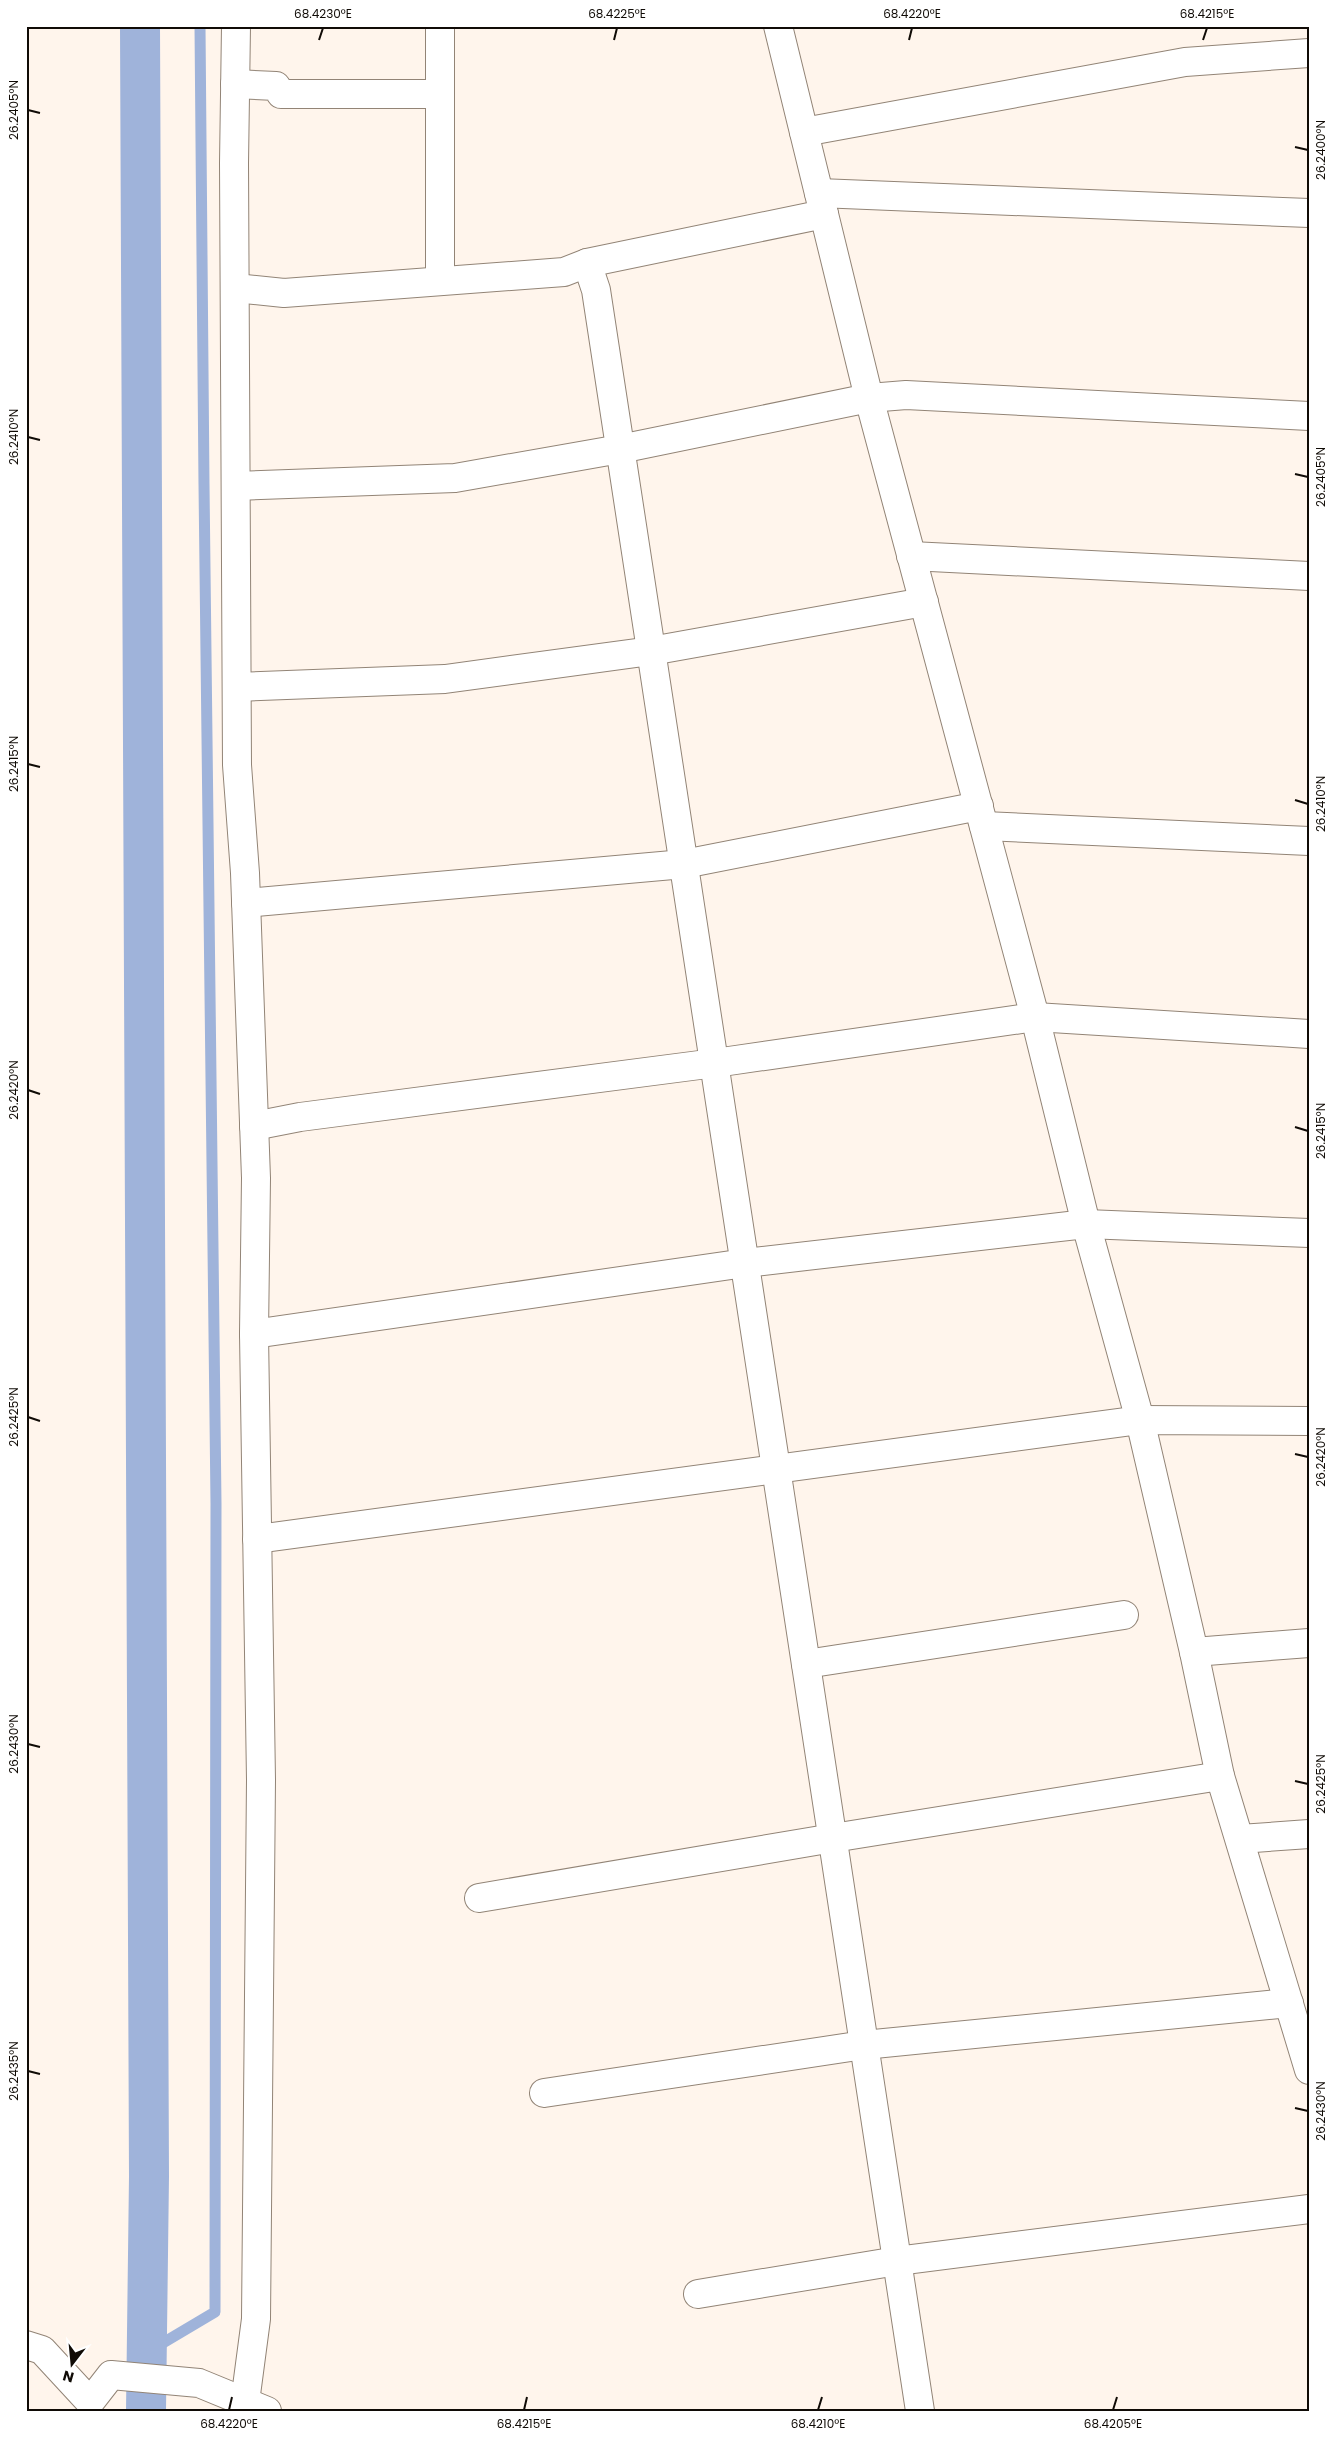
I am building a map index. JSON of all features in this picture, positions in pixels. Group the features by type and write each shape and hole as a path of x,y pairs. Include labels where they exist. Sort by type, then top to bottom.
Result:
{"street":[{"path":"26,2345 42,2350 90,2406 111,2375 199,2384 256,2406 261,1780 254,1334 254,1126 246,903 237,765 234,288 236,26"},
{"path":"440,26 440,281"},
{"path":"778,26 869,398 1035,1017 1086,1224 1140,1420 1194,1652 1220,1776 1306,2053"},
{"path":"804,132 1185,62 1309,53"},
{"path":"235,84 276,86 280,94 440,94"},
{"path":"234,288 284,293 564,272 587,263 822,203 1309,213"},
{"path":"587,263 596,290 920,2411"},
{"path":"236,486 455,478 620,449 869,398 906,395 1309,416"},
{"path":"911,556 1309,576"},
{"path":"237,687 445,679 651,651 924,602"},
{"path":"246,903 684,864 981,816 1309,841"},
{"path":"254,1126 300,1117 715,1063 1035,1017 1309,1034"},
{"path":"254,1334 745,1263 1086,1224 1309,1233"},
{"path":"257,1539 1140,1420 1309,1421"},
{"path":"806,1664 1124,1615"},
{"path":"1194,1652 1309,1643"},
{"path":"479,1898 833,1838 1220,1776"},
{"path":"1240,1839 1309,1834"},
{"path":"544,2093 864,2045 1289,2003"},
{"path":"698,2294 897,2261 1309,2209"}],"waterway":[{"path":"140,26 149,2176 146,2411"},
{"path":"146,2353 215,2312 216,1503 200,26"}]}
